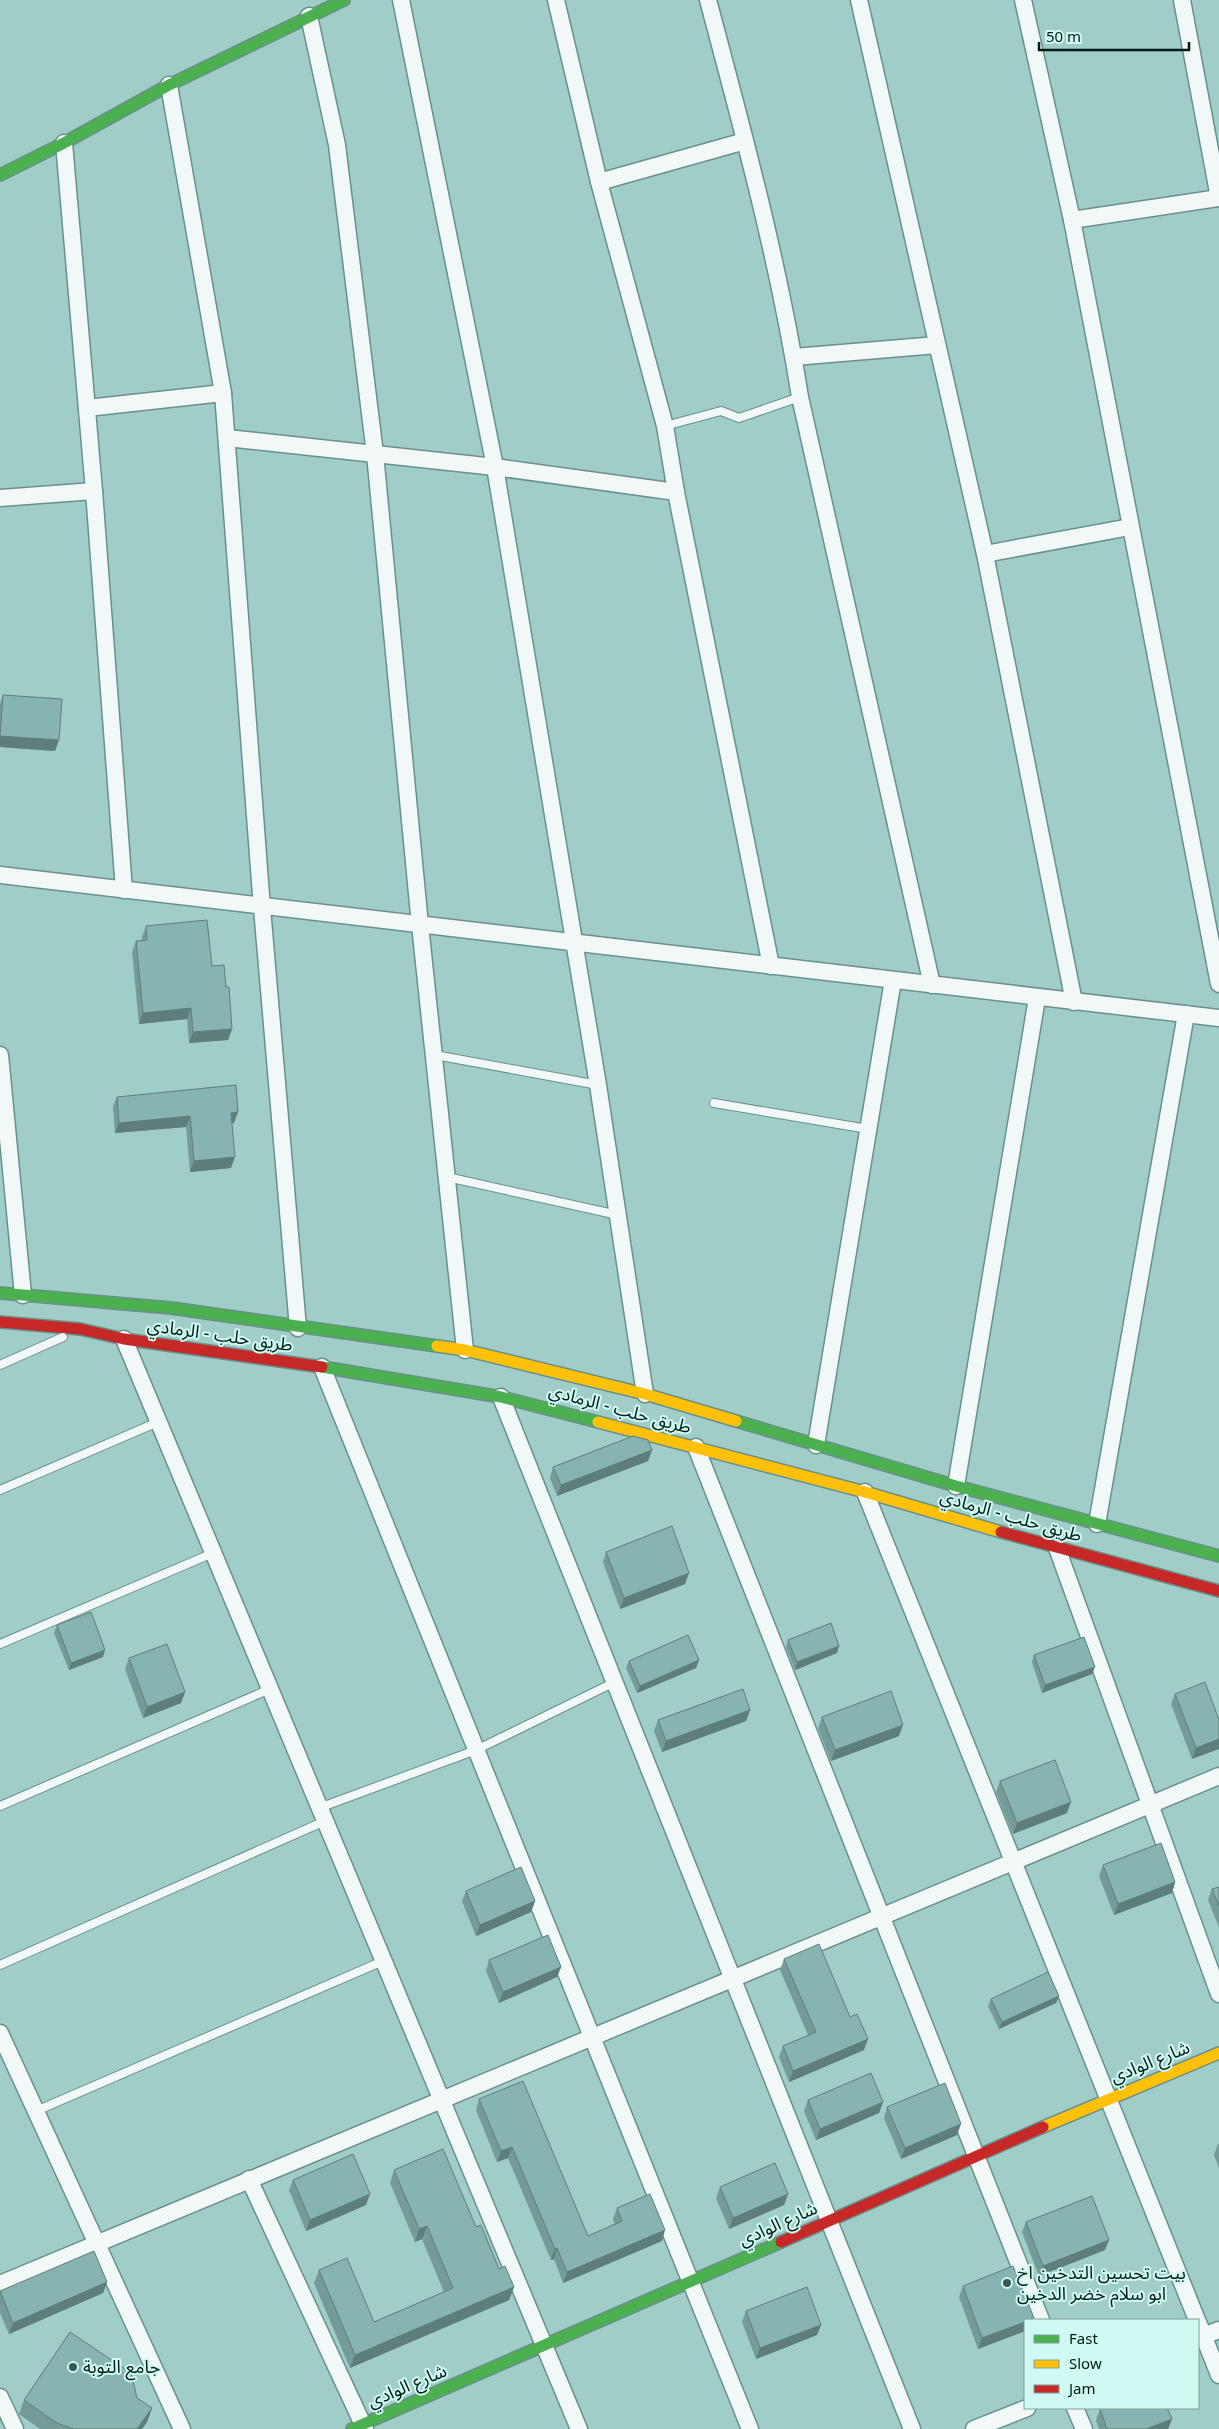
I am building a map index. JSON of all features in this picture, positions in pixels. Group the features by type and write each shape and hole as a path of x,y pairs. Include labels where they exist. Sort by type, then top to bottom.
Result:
{"main road":[{"path":"0,175 64,143 169,85 344,0"},
{"name":"طريق حلب - الرمادي","path":"0,1293 171,1308 298,1328 464,1350 645,1394 956,1486 1219,1556"},
{"name":"طريق حلب - الرمادي","path":"0,1322 80,1329 124,1339 322,1367 501,1397 865,1492 1057,1548 1219,1591"},
{"name":"شارع الوادي","path":"360,2428 691,2283 828,2220 1108,2098 1219,2053"}],"street":[{"path":"401,0 496,467 598,1085 645,1394"},
{"path":"556,0 599,182 665,426 676,492 771,966"},
{"path":"708,0 745,140 794,357 800,398 932,985"},
{"path":"859,0 985,554 1074,1002"},
{"path":"1024,0 1072,220 1219,984"},
{"path":"1072,220 1219,198 1182,0"},
{"path":"309,16 337,145 375,454 420,925 464,1350"},
{"path":"169,85 223,393 262,908 298,1328"},
{"path":"599,182 745,140"},
{"path":"64,143 94,490 124,890"},
{"path":"794,357 937,345"},
{"path":"87,408 223,393"},
{"path":"227,438 496,467 676,492"},
{"path":"0,498 94,490"},
{"path":"985,554 1130,527"},
{"path":"0,875 262,908 1219,1018"},
{"path":"816,1445 893,980"},
{"path":"956,1486 1037,998"},
{"path":"1097,1524 1186,1014"},
{"path":"0,1055 23,1295"},
{"path":"124,1339 578,2429"},
{"path":"322,1367 750,2429"},
{"path":"501,1397 912,2429"},
{"path":"696,1447 1041,2319"},
{"path":"865,1492 1195,2319"},
{"path":"1057,1548 1219,1994"},
{"path":"0,2284 1219,1776"},
{"path":"0,2033 182,2429"},
{"path":"249,2180 360,2428"},
{"path":"1219,2330 1199,2329 1219,2375"},
{"path":"0,2398 15,2429"},
{"path":"974,2429 1024,2409"},
{"path":"1075,2409 1084,2429"}],"lane":[{"path":"665,426 721,411 740,418 800,398"},
{"path":"434,1055 598,1085"},
{"path":"714,1103 868,1128"},
{"path":"447,1176 618,1215"},
{"path":"0,1365 80,1329"},
{"path":"0,1490 158,1422"},
{"path":"0,1644 213,1553"},
{"path":"0,1965 322,1814 476,1750 615,1682"},
{"path":"0,1806 270,1690"},
{"path":"36,2111 384,1961"}],"building":[{"path":"3,695 62,699 59,740 0,736"},
{"path":"207,920 212,966 224,965 226,987 229,987 232,1029 193,1032 191,1008 143,1013 136,941 147,940 146,926"},
{"path":"236,1085 238,1112 231,1113 235,1157 194,1161 190,1116 119,1123 117,1097"},
{"path":"633,1436 648,1440 652,1450 561,1485 553,1467"},
{"path":"672,1526 689,1573 624,1598 606,1552"},
{"path":"91,1612 105,1650 71,1663 57,1625"},
{"path":"831,1623 839,1646 797,1662 788,1640"},
{"path":"688,1635 699,1660 640,1686 629,1661"},
{"path":"1084,1637 1095,1667 1045,1685 1034,1655"},
{"path":"167,1644 185,1692 147,1707 129,1658"},
{"path":"1205,1682 1219,1720 1219,1739 1196,1748 1175,1694"},
{"path":"743,1689 750,1710 666,1741 658,1720"},
{"path":"891,1691 903,1725 835,1750 822,1717"},
{"path":"1055,1760 1071,1802 1017,1823 1000,1781"},
{"path":"1161,1843 1175,1882 1118,1904 1103,1865"},
{"path":"521,1867 535,1901 480,1925 466,1891"},
{"path":"1219,1887 1219,1906 1212,1889"},
{"path":"548,1935 561,1967 503,1992 489,1960"},
{"path":"819,1944 850,2017 857,2014 868,2039 793,2071 783,2046 816,2032 784,1959"},
{"path":"1048,1972 1059,1996 1002,2022 991,1999"},
{"path":"871,2073 883,2102 820,2129 808,2100"},
{"path":"523,2081 588,2236 622,2221 617,2208 650,2194 665,2230 567,2272 557,2248 555,2249 512,2147 501,2151 479,2099"},
{"path":"945,2083 961,2124 905,2148 887,2107"},
{"path":"443,2149 476,2227 481,2225 499,2269 505,2266 514,2287 355,2355 319,2270 347,2258 374,2322 453,2288 427,2226 419,2229 394,2170"},
{"path":"353,2154 370,2194 310,2220 293,2180"},
{"path":"775,2163 788,2194 733,2218 720,2187"},
{"path":"1092,2196 1109,2240 1043,2266 1026,2222"},
{"path":"94,2251 107,2282 13,2323 0,2291"},
{"path":"1013,2266 1034,2318 1024,2319 1024,2322 982,2338 963,2286"},
{"path":"807,2287 821,2325 760,2348 746,2311"},
{"name":"جامع التوبة","path":"70,2332 131,2373 137,2398 152,2408 137,2429 74,2429 57,2423 24,2400"},
{"path":"1100,2409 1167,2409 1172,2419 1146,2429 1107,2429"}],"traffic: fast":[{"path":"0,175 64,143 169,85 344,0"},
{"path":"0,1293 171,1308 437,1346"},
{"path":"322,1367 501,1397 598,1422"},
{"path":"736,1421 956,1486 1219,1556"},
{"path":"352,2429 781,2242"}],"traffic: slow":[{"path":"437,1346 465,1350 645,1394 736,1421"},
{"path":"598,1422 865,1492 1001,1532"},
{"path":"1043,2127 1219,2053"}],"traffic: jam":[{"path":"0,1322 80,1329 124,1339 322,1367"},
{"path":"1001,1532 1219,1591"},
{"path":"781,2242 1043,2127"}],"place":[{"name":"بيت تحسين التدخين اخ ابو سلام خضر الدخين","path":"1007,2283"},
{"name":"جامع التوبة","path":"73,2367"}]}
